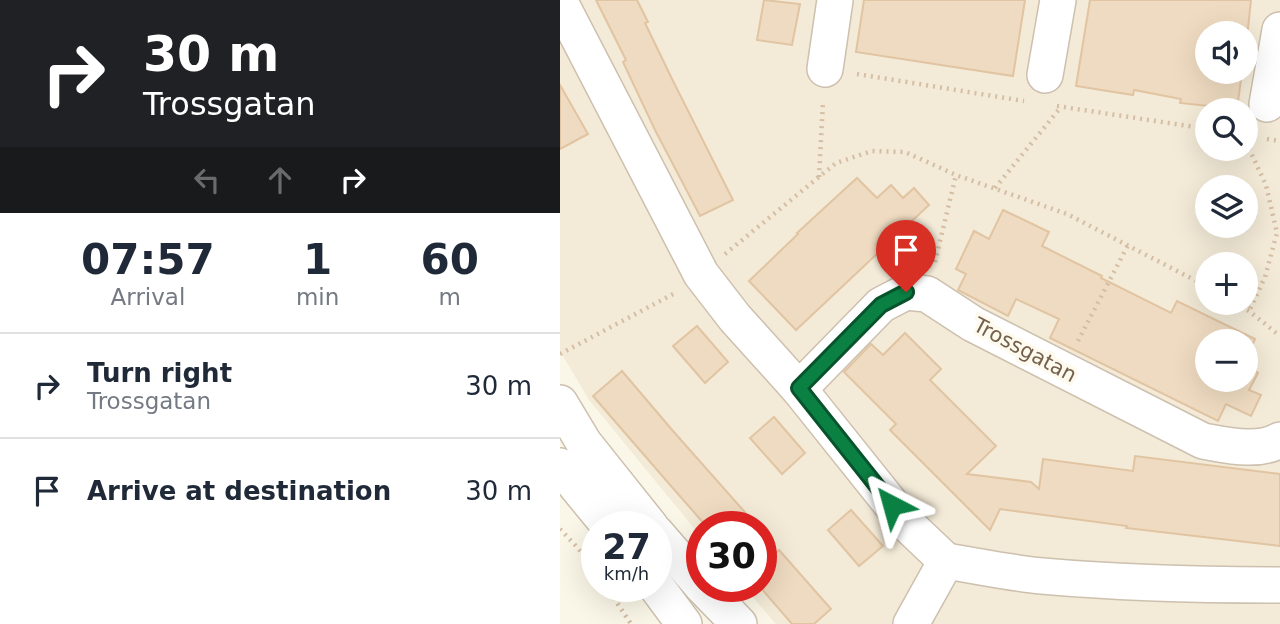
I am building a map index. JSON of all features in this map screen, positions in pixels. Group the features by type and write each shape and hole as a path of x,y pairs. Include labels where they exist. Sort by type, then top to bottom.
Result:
{"street":[{"path":"825,69 835,0"},
{"path":"1043,94 1058,0"},
{"path":"560,2 701,274 734,318 799,388 907,524 946,561 1039,576 1180,585 1280,585"},
{"path":"1267,104 1280,30"},
{"path":"799,388 881,305 906,292 927,294"},
{"name":"Trossgatan","path":"927,294 973,324 1203,441 1240,447 1272,444 1280,440"},
{"path":"560,403 568,455 601,511"},
{"path":"568,455 633,511"},
{"path":"672,551 686,568"},
{"path":"911,624 946,561"},
{"path":"668,602 684,624"},
{"path":"718,602 739,624"}],"path":[{"path":"818,177 825,69 1043,94 1061,106 1195,127"},
{"path":"995,188 1061,106"},
{"path":"560,354 678,291 836,163 872,151 905,152 956,175 1067,214 1195,280"},
{"path":"1255,161 1266,185 1278,233 1258,292"},
{"path":"927,294 956,175"},
{"path":"1063,369 1128,245"},
{"path":"1254,315 1280,336"},
{"path":"560,529 581,552"},
{"path":"617,602 631,624"}],"shaded area":[{"path":"560,0 1280,0 1280,624 776,624 757,602 777,602 777,511 686,511 686,518 589,400 560,351"}],"building":[{"path":"596,0 637,0 648,22 645,23 733,200 700,216 655,130 623,62 626,60"},
{"path":"764,0 800,4 792,45 757,40"},
{"path":"864,0 1025,0 1013,76 856,52"},
{"path":"1090,0 1251,0 1249,21 1195,21 1195,84 1240,84 1238,98 1195,98 1195,105 1180,103 1181,99 1134,90 1133,95 1076,86"},
{"path":"560,85 588,134 560,149"},
{"path":"857,178 877,198 891,185 903,198 914,188 929,205 796,330 749,281"},
{"path":"1003,210 1049,232 1042,246 1102,276 1101,278 1171,313 1177,301 1195,310 1195,315 1206,315 1234,329 1195,329 1195,392 1254,392 1261,395 1251,416 1226,404 1218,421 1050,338 1059,319 1016,299 1008,316 958,290 966,274 956,269 974,231 989,239"},
{"path":"697,326 728,362 705,383 673,346"},
{"path":"905,333 941,369 930,380 996,446 967,474 1031,482 1039,489 1043,459 1133,471 1135,456 1280,474 1280,546 1126,528 1127,526 1000,509 990,530 890,430 896,424 844,372 871,344 883,355"},
{"path":"622,371 744,511 693,511 593,396"},
{"path":"774,417 805,453 782,474 750,438"},
{"path":"851,510 883,546 859,566 828,530"},
{"path":"779,550 831,609 814,624 792,624 773,602 777,602"}],"route":[{"path":"892,505 799,388 881,305 906,292"}]}
